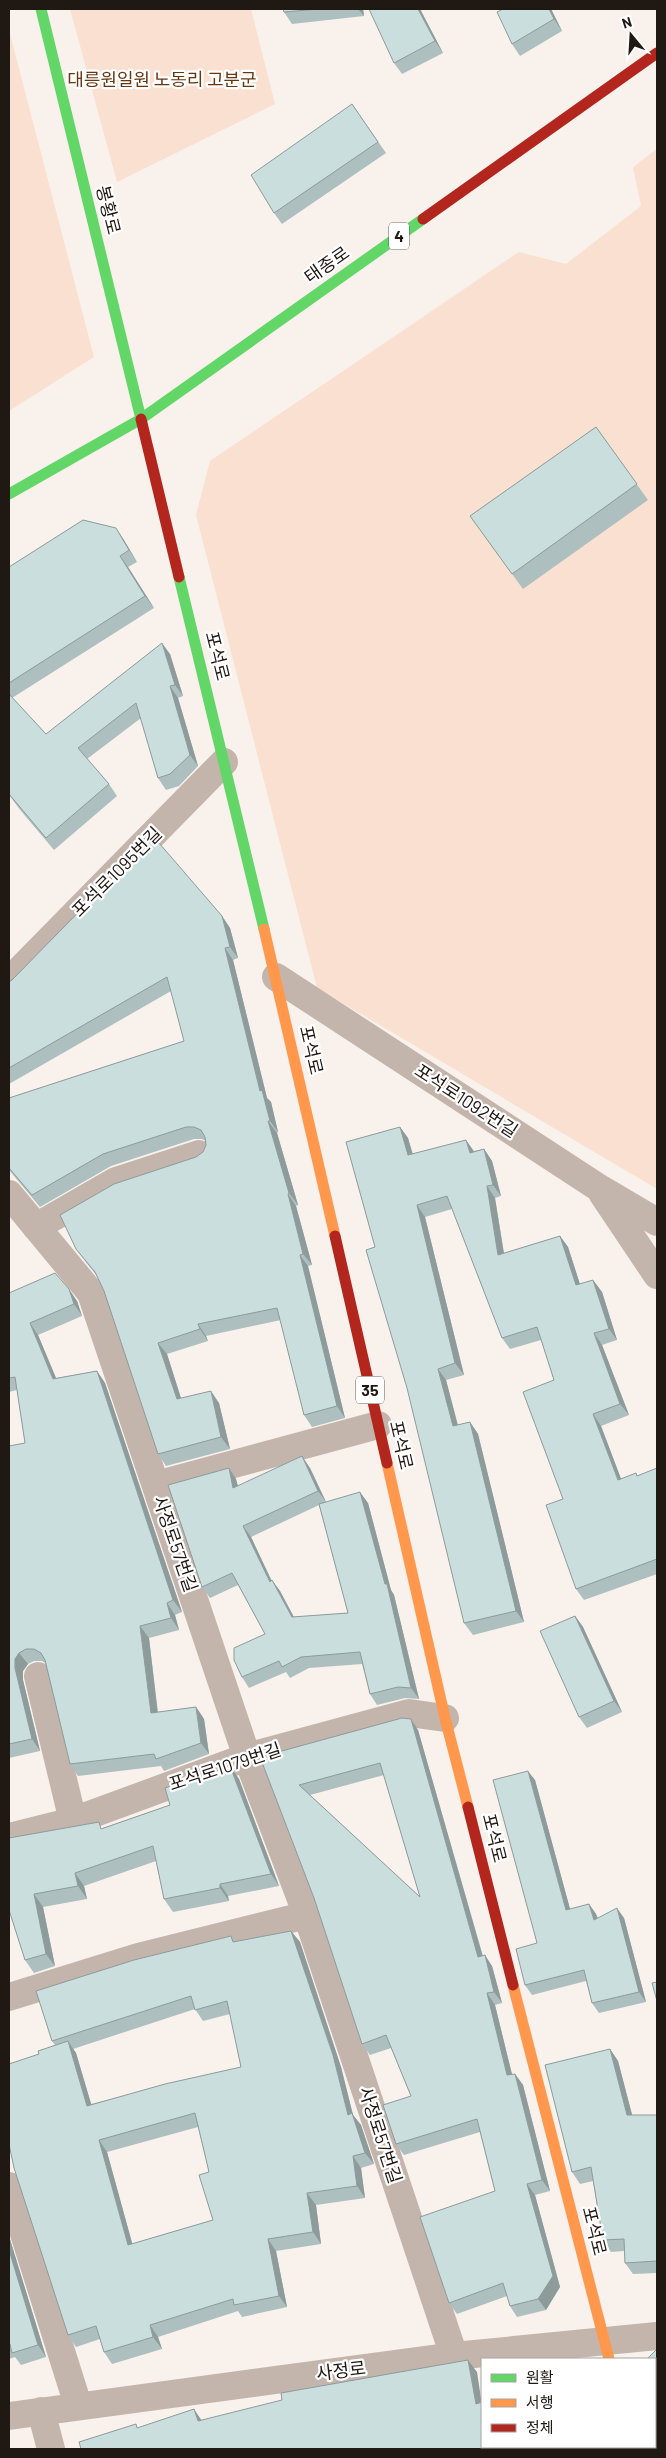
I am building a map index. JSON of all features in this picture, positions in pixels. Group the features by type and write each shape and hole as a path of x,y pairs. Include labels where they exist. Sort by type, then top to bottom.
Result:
{"main road":[{"name":"봉황로","path":"41,9 141,419"},
{"name":"태종로","path":"9,494 141,419 657,53"},
{"name":"포석로","path":"141,419 276,977 445,1718 607,2350"}],"street":[{"name":"포석로1095번길","path":"9,981 224,762"},
{"name":"포석로1092번길","path":"276,977 596,1186 657,1222"},
{"path":"36,1227 116,1181 199,1154"},
{"path":"596,1186 657,1274"},
{"name":"사정로57번길","path":"9,1194 91,1293 247,1757 307,1915 454,2356"},
{"path":"156,1485 378,1425"},
{"path":"38,1676 73,1820"},
{"name":"포석로1079번길","path":"9,1837 73,1820 247,1757 409,1713 445,1718"},
{"path":"9,1997 138,1957 307,1915"},
{"path":"9,2186 78,2405"},
{"name":"사정로","path":"9,2416 78,2405 454,2356 607,2350 657,2336"},
{"path":"41,2411 52,2449"}],"green space":[{"name":"대릉원일원 노동리 고분군","path":"70,9 251,9 275,104 117,182"},
{"path":"9,30 94,357 9,411"},
{"path":"657,149 657,1189 317,988 196,515 210,461 519,252 566,264 641,206 633,167"}],"building":[{"path":"283,9 319,9 284,12"},
{"path":"369,9 418,9 435,41 394,63"},
{"path":"503,9 549,9 554,19 512,44 497,12"},
{"path":"352,104 378,142 274,213 251,175"},
{"path":"596,427 637,484 512,574 470,516"},
{"path":"83,520 116,528 129,550 120,556 145,596 9,683 9,567"},
{"path":"162,643 175,685 170,686 190,755 170,774 158,778 136,703 78,748 109,784 46,838 9,794 9,694 46,734"},
{"path":"153,836 222,916 230,947 225,948 260,1091 262,1090 270,1121 268,1121 289,1193 303,1254 300,1255 337,1406 304,1415 277,1308 198,1324 200,1329 158,1343 177,1399 211,1391 221,1437 158,1454 104,1291 95,1272 76,1249 60,1215 114,1184 196,1157 203,1152 206,1145 205,1137 201,1130 194,1127 186,1127 103,1154 32,1195 9,1168 9,1098 184,1041 167,977 9,1068 9,982"},
{"path":"400,1127 408,1155 466,1140 470,1153 484,1149 493,1185 487,1186 498,1255 560,1236 576,1285 593,1280 609,1329 594,1333 620,1404 593,1414 618,1480 636,1473 637,1476 657,1468 657,1559 576,1589 546,1505 563,1499 523,1392 554,1380 537,1327 502,1338 447,1196 417,1205 455,1363 438,1369 453,1426 470,1422 516,1611 464,1623 407,1388 366,1250 375,1247 346,1142"},
{"path":"55,1273 69,1289 74,1304 30,1323 53,1379 97,1371 173,1600 167,1603 171,1618 140,1626 151,1713 196,1707 201,1743 156,1759 154,1754 70,1764 45,1660 41,1653 34,1649 26,1649 19,1653 15,1659 15,1668 32,1739 9,1744 9,1446 25,1443 15,1377 9,1378 9,1293"},
{"path":"302,1456 318,1491 243,1526 270,1582 272,1580 292,1617 348,1613 319,1504 360,1492 385,1584 387,1584 411,1688 398,1687 370,1694 360,1652 301,1657 282,1667 279,1661 242,1677 234,1660 234,1648 265,1634 232,1573 202,1587 168,1485 229,1468 233,1488"},
{"path":"575,1616 614,1701 579,1717 540,1631"},
{"path":"402,1718 411,1719 478,1957 485,1955 494,1992 487,1993 507,2075 515,2074 542,2180 527,2184 553,2276 538,2299 510,2306 503,2283 449,2303 420,2217 495,2191 477,2119 396,2144 383,2105 411,2096 386,2035 362,2044 314,1898 260,1757","holes":["380,1763 420,1897 299,1785"]},
{"path":"230,1766 271,1874 220,1884 220,1888 164,1899 153,1846 75,1873 78,1886 34,1894 46,1954 25,1960 9,1910 9,1838 99,1822 101,1829 170,1805 165,1788"},
{"path":"528,1771 566,1910 589,1904 594,1920 617,1908 639,1992 592,2003 584,1970 525,1985 516,1949 537,1943 493,1780"},
{"path":"291,1931 333,2055 348,2115 352,2113 365,2153 353,2156 357,2186 307,2193 313,2232 268,2239 279,2296 234,2305 233,2299 150,2325 153,2337 104,2352 96,2326 68,2335 14,2168 9,2144 9,2064 39,2054 38,2051 68,2041 87,2106 165,2084 241,2067 227,2001 195,2010 191,1996 52,2041 36,1991 134,1960 231,1936 233,1942","holes":["195,2113 209,2172 199,2175 213,2220 128,2245 99,2140"]},
{"path":"657,1982 657,2001 652,1983"},
{"path":"610,2049 627,2115 657,2115 657,2261 625,2263 624,2239 603,2240 591,2167 572,2172 545,2065"},
{"path":"9,2250 38,2345 12,2353 9,2345"},
{"path":"657,2349 657,2449 654,2448 656,2448 656,2358 648,2358"},
{"path":"468,2360 476,2404 481,2402 481,2448 590,2449 81,2449 79,2442 136,2424 137,2428 194,2409 198,2421 282,2400 281,2393"}],"traffic: fast":[{"path":"41,9 141,419"},
{"path":"9,494 141,419 423,219"},
{"path":"179,577 264,929"}],"traffic: slow":[{"path":"264,929 335,1236"},
{"path":"387,1463 445,1718 468,1807"},
{"path":"513,1985 609,2358"}],"traffic: jam":[{"path":"423,219 657,53"},
{"path":"141,419 179,577"},
{"path":"335,1236 387,1463"},
{"path":"468,1807 513,1985"}]}
